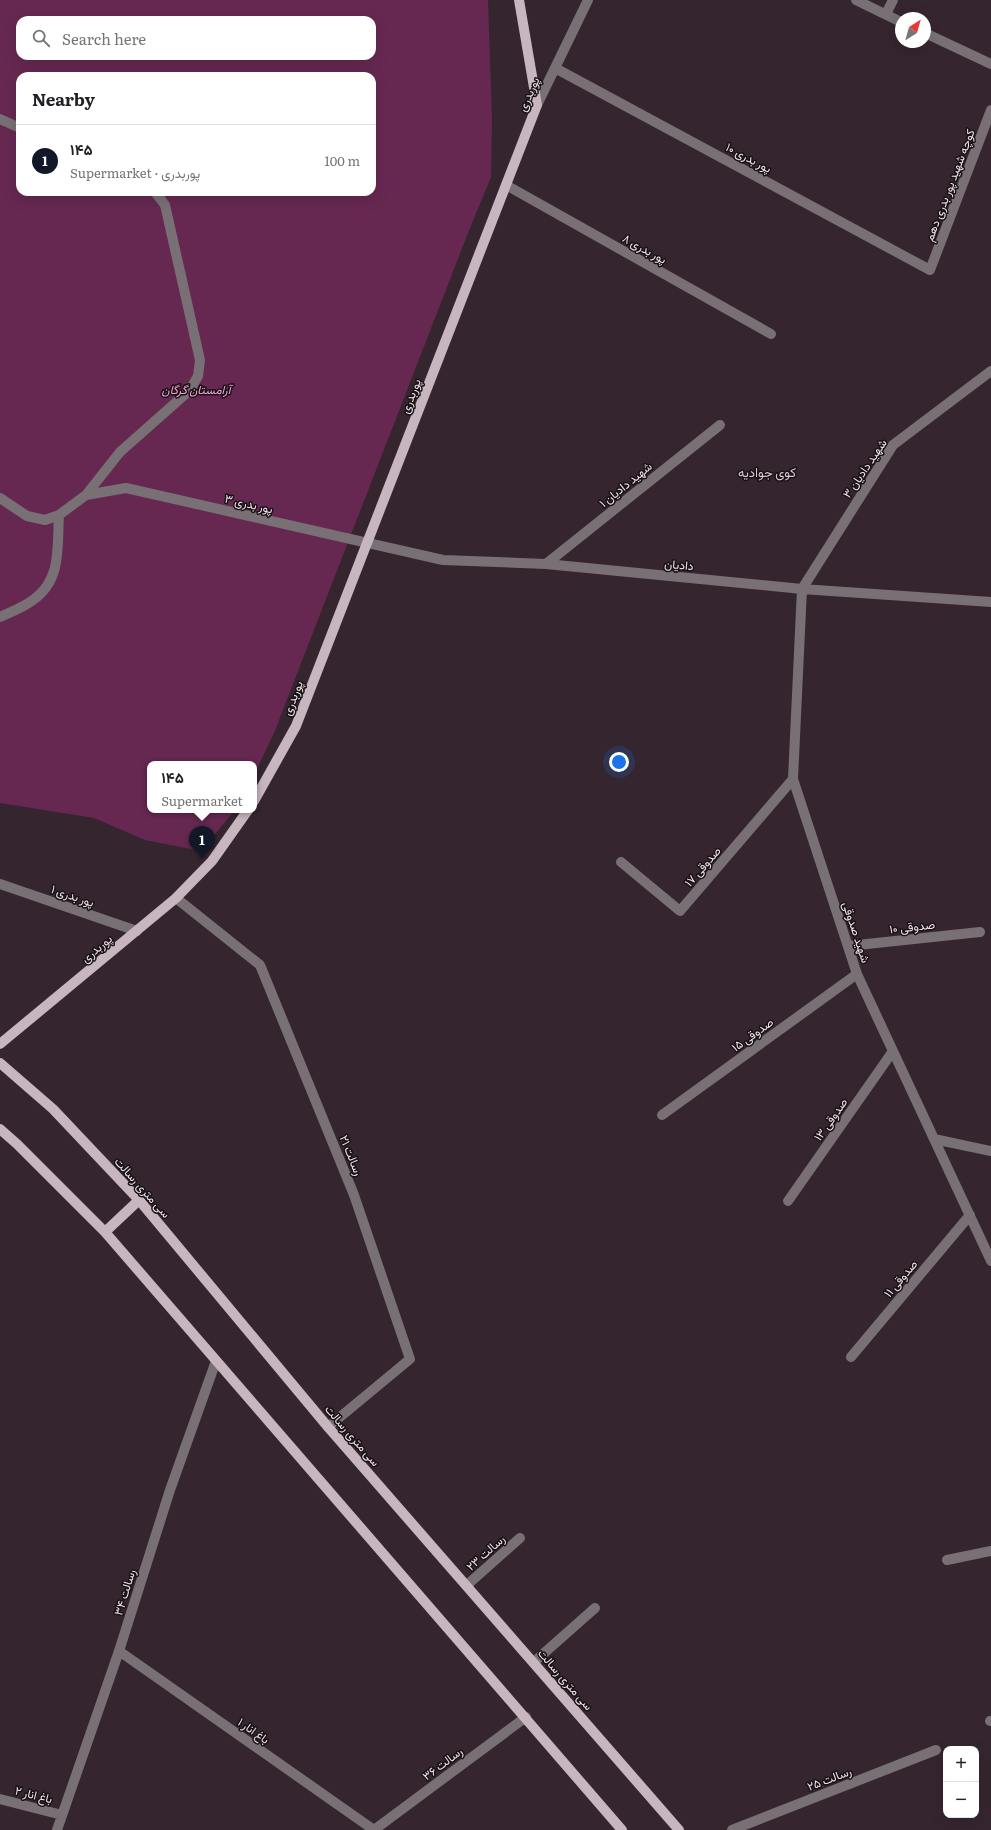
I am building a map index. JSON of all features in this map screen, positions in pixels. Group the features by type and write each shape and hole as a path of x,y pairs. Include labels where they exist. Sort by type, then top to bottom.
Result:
{"main road":[{"path":"519,0 537,105"},
{"name":"پوربدری","path":"257,796 296,726 537,105"},
{"name":"پوربدری","path":"0,1044 176,898 212,861 246,813"},
{"name":"سی متری رسالت","path":"0,1063 53,1109 139,1200 328,1427 679,1830"},
{"path":"0,1129 105,1232 526,1717 622,1830"},
{"path":"105,1232 139,1200"}],"street":[{"name":"پوربدری","path":"537,105 588,0"},
{"path":"856,0 895,19"},
{"path":"886,14 893,0"},
{"path":"931,36 991,64"},
{"name":"پور بدری ۱۰","path":"555,68 930,270"},
{"name":"کوچه شهید پور بدری دهم","path":"930,270 991,110"},
{"path":"0,120 16,126"},
{"name":"پور بدری ۸","path":"506,185 771,334"},
{"path":"0,498 27,516 45,520 59,515 86,495 120,452 190,390 198,376 200,360 165,205 158,196"},
{"name":"۳ شهید دادیان","path":"802,588 893,445 991,371"},
{"name":"۱ شهید دادیان","path":"546,564 720,425"},
{"name":"پور بدری ۳","path":"86,495 126,488 366,543"},
{"path":"0,617 33,601 48,586 55,572 59,515"},
{"name":"دادیان","path":"366,543 443,560 546,564 802,588 991,602"},
{"name":"شهید صدوقی","path":"802,588 793,780 857,974 991,1261"},
{"name":"۱۷ صدوقی","path":"621,862 680,911 793,780"},
{"name":"پور بدری ۱","path":"0,884 137,931"},
{"name":"۲۱ رسالت","path":"176,898 260,965 354,1195 410,1359 328,1427"},
{"name":"۱۰ صدوقی","path":"848,946 980,932"},
{"name":"۱۵ صدوقی","path":"662,1115 857,974"},
{"name":"۱۳ صدوقی","path":"788,1201 893,1051"},
{"path":"934,1139 991,1151"},
{"name":"۱۱ صدوقی","path":"851,1357 970,1215"},
{"name":"رسالت ۳۴","path":"57,1830 119,1651 170,1490 216,1361"},
{"name":"رسالت ۲۳","path":"467,1585 520,1538"},
{"path":"947,1560 991,1551"},
{"path":"534,1662 596,1608"},
{"name":"باغ انار ۱","path":"119,1651 374,1830"},
{"name":"رسالت ۳۶","path":"374,1830 526,1717"},
{"name":"۲۵ رسالت","path":"732,1830 936,1750"},
{"name":"باغ انار ۲","path":"0,1799 62,1815"}],"green space":[{"name":"آرامستان گرگان","path":"0,0 488,0 492,119 491,177 274,733 257,769 257,761 147,761 147,813 233,813 201,851 145,840 94,818 0,803"}],"place":[{"name":"۱۴۵","path":"202,859"}],"district":[{"name":"کوی جوادیه","path":"767,471"}]}
